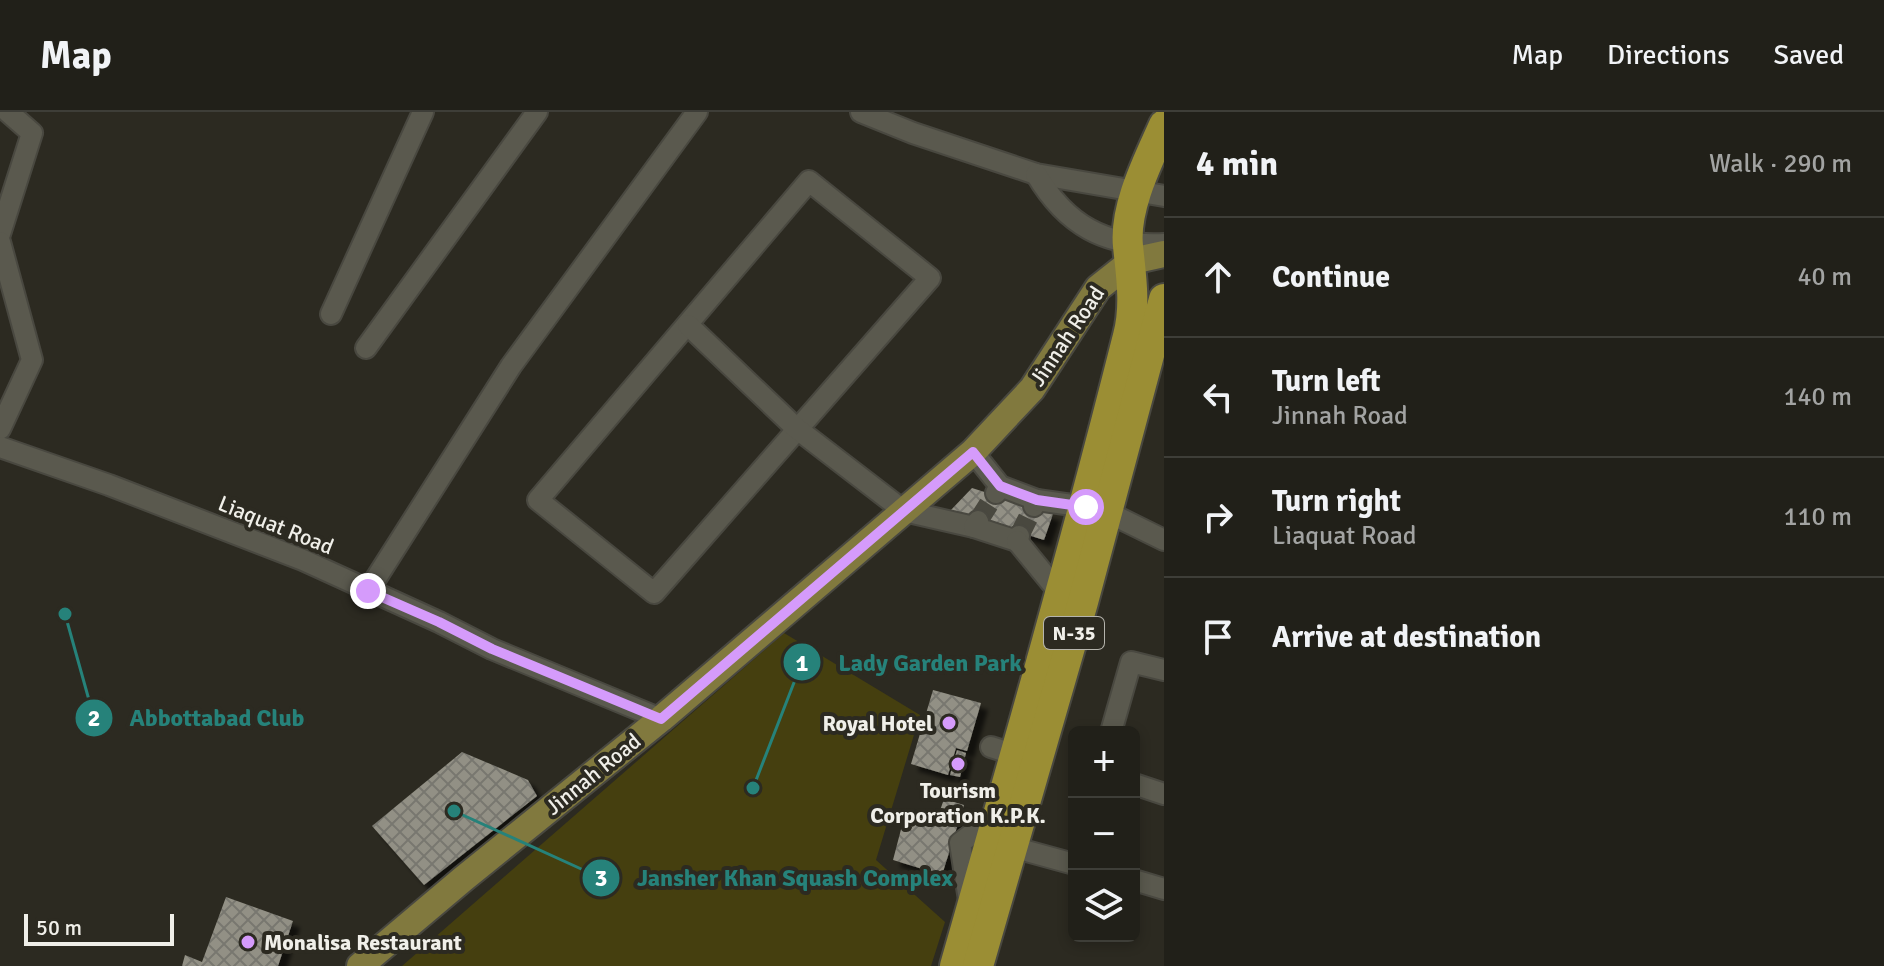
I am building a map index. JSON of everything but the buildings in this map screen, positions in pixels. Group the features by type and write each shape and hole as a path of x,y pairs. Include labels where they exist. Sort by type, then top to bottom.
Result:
{"highway":[{"name":"N-35","path":"978,966 1012,847 1096,510 1132,324 1130,252 1150,194 1164,125"},
{"name":"N-35","path":"955,966 999,814 1003,751 1096,510 1164,299"}],"main road":[{"name":"Jinnah Road","path":"360,966 661,719 973,452 1032,389 1098,288 1130,252 1164,254"}],"street":[{"path":"0,234 32,133 8,112"},
{"path":"331,314 423,112"},
{"path":"366,348 537,112"},
{"path":"368,591 511,366 697,112"},
{"path":"861,112 913,133 1036,174 1150,194"},
{"path":"1036,174 1051,200 1073,220 1130,252 1164,244"},
{"path":"809,181 930,278 796,428 654,593 538,500 809,181"},
{"path":"0,242 32,360 0,429"},
{"path":"688,325 796,428 904,511 976,524 1018,538 1062,596"},
{"name":"Liaquat Road","path":"0,447 109,485 303,560 492,649 661,719"},
{"path":"973,452 998,490 1035,503 1096,510 1164,540"},
{"path":"1113,726 1131,662 1164,670"},
{"path":"1140,786 1164,794"},
{"path":"1012,847 1068,862"},
{"path":"1140,882 1164,889"}],"shaded area":[{"path":"784,633 920,715 876,860 945,922 931,966 402,966"}],"tunnel":[{"path":"978,521 996,493"},
{"path":"1019,536 1034,506"}],"place":[{"name":"Abbottabad Club","path":"65,614"},
{"name":"Royal Hotel","path":"949,723"},
{"name":"Tourism Corporation K.P.K.","path":"958,764"},
{"name":"Lady Garden Park","path":"753,788"},
{"name":"Jansher Khan Squash Complex","path":"454,811"},
{"name":"Monalisa Restaurant","path":"248,942"}],"route":[{"path":"368,591 492,649 661,719 973,452 1000,486 1037,500 1086,507"}]}
